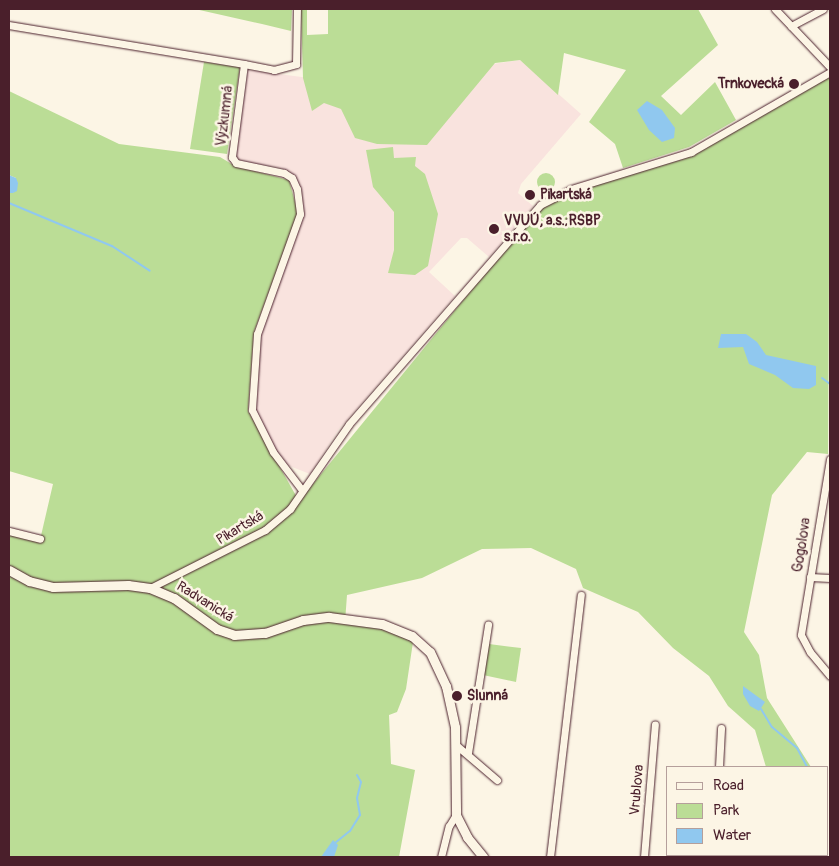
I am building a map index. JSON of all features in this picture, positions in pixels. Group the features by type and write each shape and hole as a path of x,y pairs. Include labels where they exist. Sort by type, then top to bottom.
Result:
{"street":[{"path":"9,25 274,70 296,64 297,9"},
{"path":"775,9 830,67"},
{"path":"791,26 823,9"},
{"name":"Výzkumná","path":"244,64 232,157 236,163 284,173 292,178 297,190 300,214 257,334 252,410 274,452 302,490"},
{"name":"Pikartská","path":"150,588 266,530 290,509 348,424 533,211 571,189 691,152 830,72"},
{"name":"Gogolova","path":"830,459 802,635 810,652 830,676"},
{"path":"9,531 40,539"},
{"name":"Radvanická","path":"9,570 53,587 128,585 150,588 174,598 217,629 234,635 266,633 308,618 330,616 375,622 410,634 425,646 441,674 453,712 456,745 456,815 467,837 483,857"},
{"path":"810,577 830,578"},
{"path":"550,857 581,595"},
{"path":"468,753 488,625"},
{"name":"Vrublova","path":"644,857 655,724"},
{"path":"719,766 721,728"},
{"path":"456,745 468,753 497,780"},
{"path":"441,857 450,822 456,815"}],"shaded area":[{"path":"520,60 581,114 521,184 518,193 533,206 489,257 467,238 461,238 429,272 455,296 339,429 310,474 287,465 281,461 254,405 260,336 303,214 294,176 281,168 238,161 235,156 248,70 355,84"}],"green space":[{"path":"195,9 292,9 291,31 262,24"},
{"path":"301,9 307,9 307,35 328,34 328,9 698,9 718,45 661,96 681,115 715,82 736,120 689,147 623,168 615,144 589,122 626,70 564,53 558,95 520,60 495,63 427,145 377,144 355,138 341,109 324,103 312,111 303,78"},
{"path":"204,62 240,67 227,154 190,149"},
{"path":"830,77 828,454 807,452 772,495 744,632 759,655 767,698 810,766 766,766 755,730 728,706 709,676 673,648 638,612 583,588 576,569 531,548 482,549 422,578 347,595 345,622 392,631 413,642 406,689 397,712 389,715 391,764 415,770 399,857 9,857 9,533 40,540 53,484 9,471 9,193 13,193 16,178 9,175 9,91 119,144 220,157 235,166 289,180 298,213 254,332 248,411 299,501 532,216 550,202 565,194 683,159 753,117"},
{"path":"393,147 394,158 416,157 415,166 425,174 438,214 428,266 415,275 388,273 394,250 394,212 373,187 366,150"},
{"path":"542,173 550,173 555,178 553,189 542,191 537,186 537,178"},
{"path":"489,644 521,648 516,682 483,675"}],"water":[{"path":"647,101 662,110 675,128 674,138 662,142 649,130 637,110"},
{"path":"9,175 16,178 18,183 17,191 13,193 9,193"},
{"path":"721,334 746,334 757,342 766,355 816,366 816,385 809,389 793,388 775,375 749,364 743,347 718,348"},
{"path":"743,686 765,702 759,711 750,706 743,694"},
{"path":"333,840 338,845 334,857 321,857"}],"waterway":[{"path":"9,203 112,246 150,271"},
{"path":"822,378 830,384"},
{"path":"761,709 772,727 797,748 806,766"},
{"path":"335,843 350,831 360,815 357,798 361,782 357,775"}],"place":[{"name":"Trnkovecká","path":"794,84"},
{"name":"Pikartská","path":"530,195"},
{"name":"VVUÚ, a.s.;RSBP s.r.o.","path":"494,229"},
{"name":"Slunná","path":"457,696"}]}
